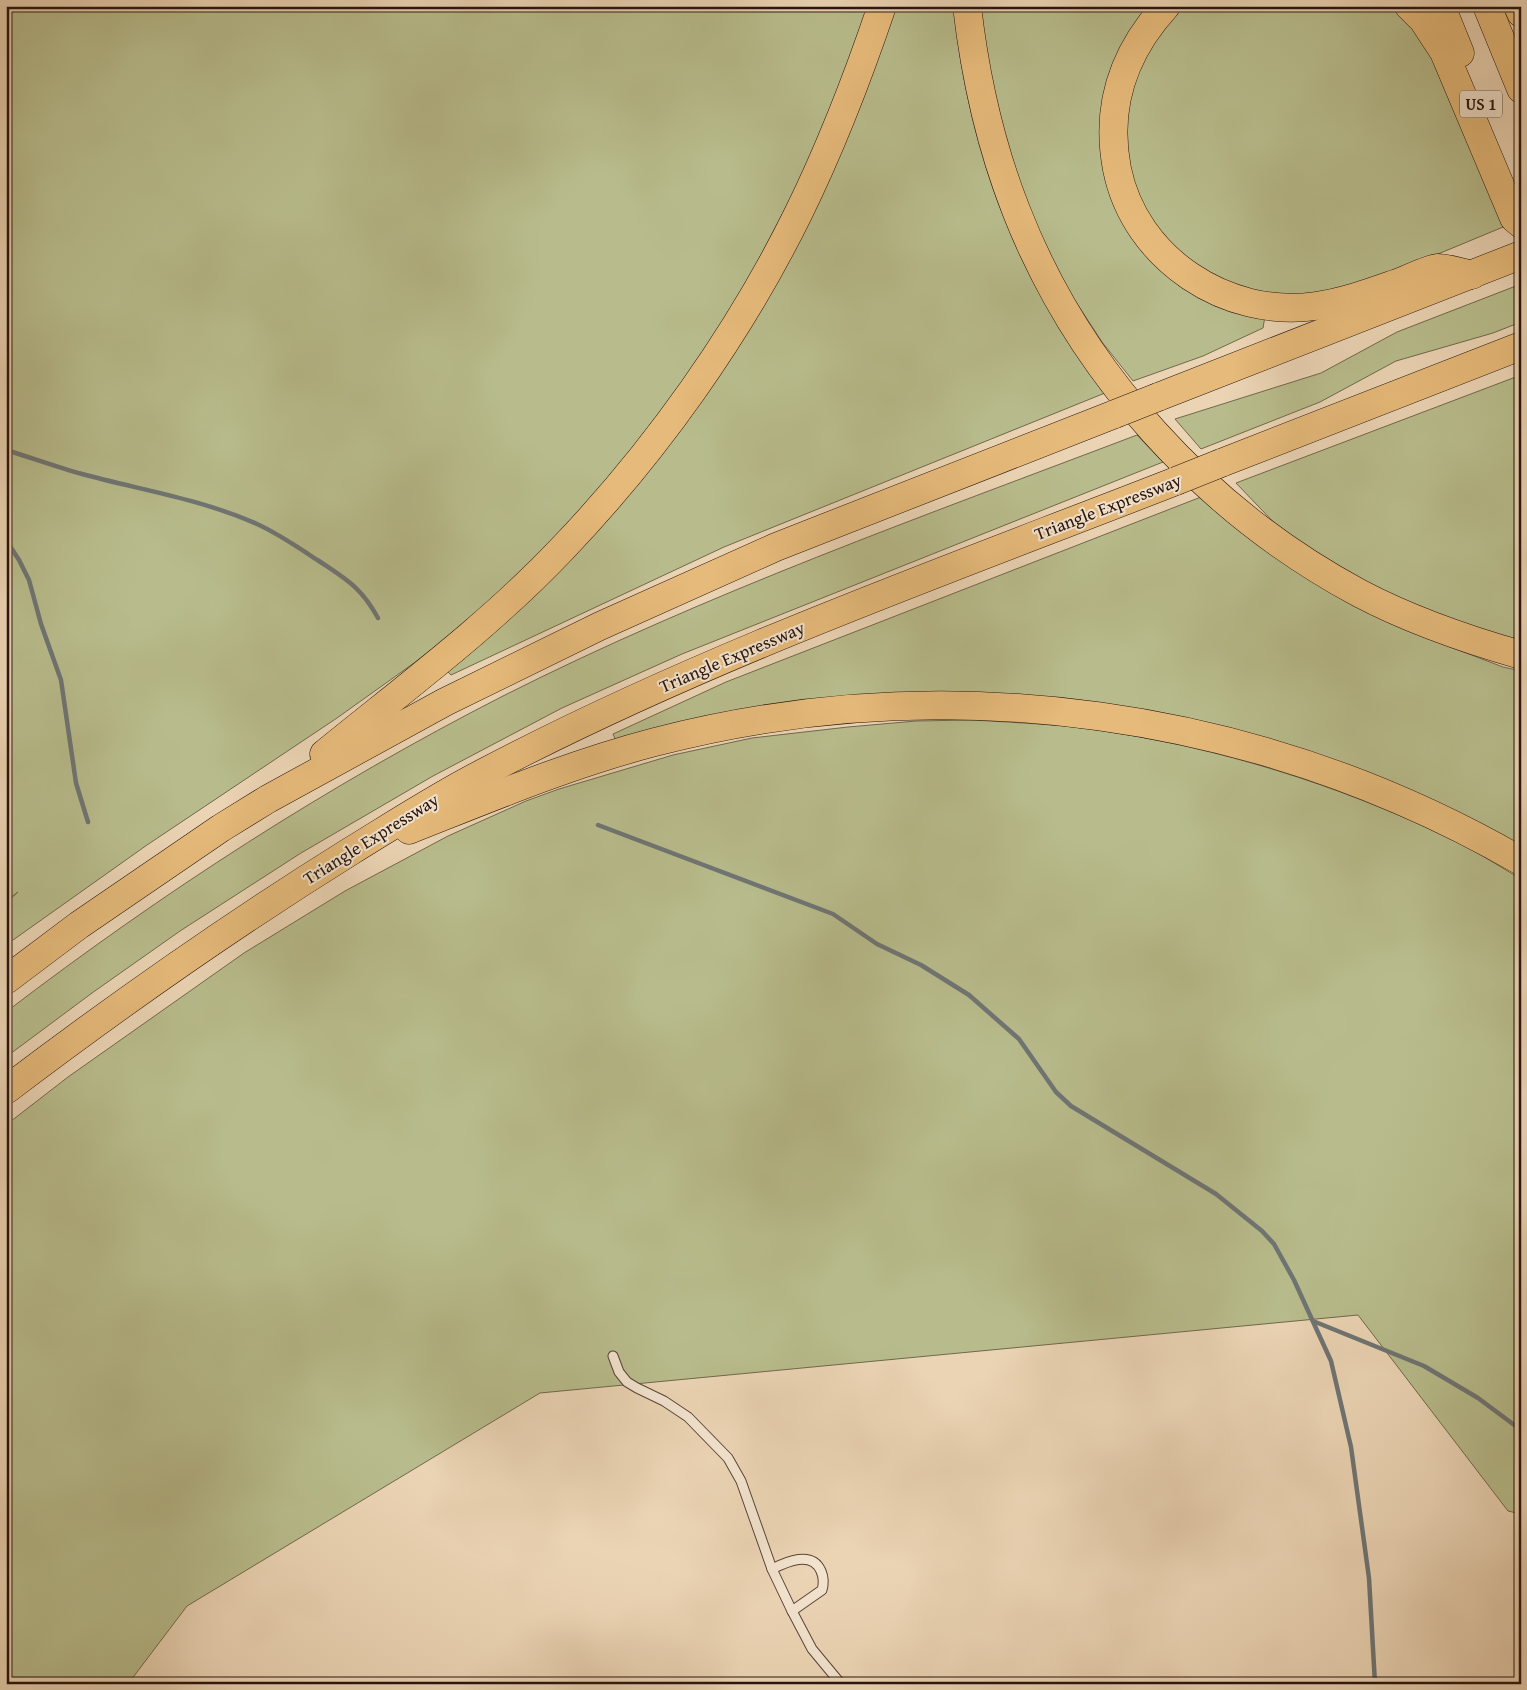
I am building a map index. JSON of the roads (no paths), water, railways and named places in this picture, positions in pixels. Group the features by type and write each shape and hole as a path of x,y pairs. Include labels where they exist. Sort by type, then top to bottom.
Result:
{"highway":[{"path":"268,799 439,662 495,613 562,549 599,508 638,460 698,382 752,296 797,216 836,130 882,6"},
{"path":"966,6 971,44 988,126 1016,211 1052,287 1074,324 1122,394 1150,428 1213,491 1284,547 1321,571 1361,594 1440,629 1521,655"},
{"path":"1166,6 1141,37 1123,73 1116,100 1113,133 1114,154 1124,193 1142,230 1168,260 1184,274 1219,294 1254,304 1282,307 1315,306 1341,301 1438,268 1472,275"},
{"path":"1409,6 1423,20 1444,52 1514,218 1521,224"},
{"name":"US 1","path":"1441,6 1521,202"},
{"name":"US 1","path":"1487,6 1521,89"},
{"path":"1518,6 1521,13"},
{"path":"6,980 150,875 268,799 445,702 600,626 776,547 1519,256"},
{"name":"Triangle Expressway","path":"6,1090 93,1024 192,954 340,858 482,773 642,695 788,633 1521,346"},
{"path":"340,858 578,764 657,742 736,724 820,712 858,708 939,705 1018,708 1097,716 1172,728 1247,746 1323,770 1387,795 1471,833 1521,861"}],"lane":[{"path":"613,1356 619,1372 627,1382 664,1401 688,1417 728,1458 741,1482 772,1569 792,1611 812,1649 842,1684"},
{"path":"772,1569 795,1559 801,1559 814,1562 822,1572 824,1580 822,1590 792,1611"}],"waterway":[{"path":"6,450 82,474 193,501 257,524 289,541 353,585 366,599 378,618"},
{"path":"6,540 29,580 41,624 61,680 76,783 88,822"},
{"path":"598,825 833,914 877,944 921,965 969,995 1019,1039 1056,1092 1071,1106 1216,1194 1262,1231 1274,1244 1294,1280 1331,1361 1351,1447 1369,1578 1375,1684"},
{"path":"1313,1321 1424,1366 1478,1398 1521,1430"}]}
